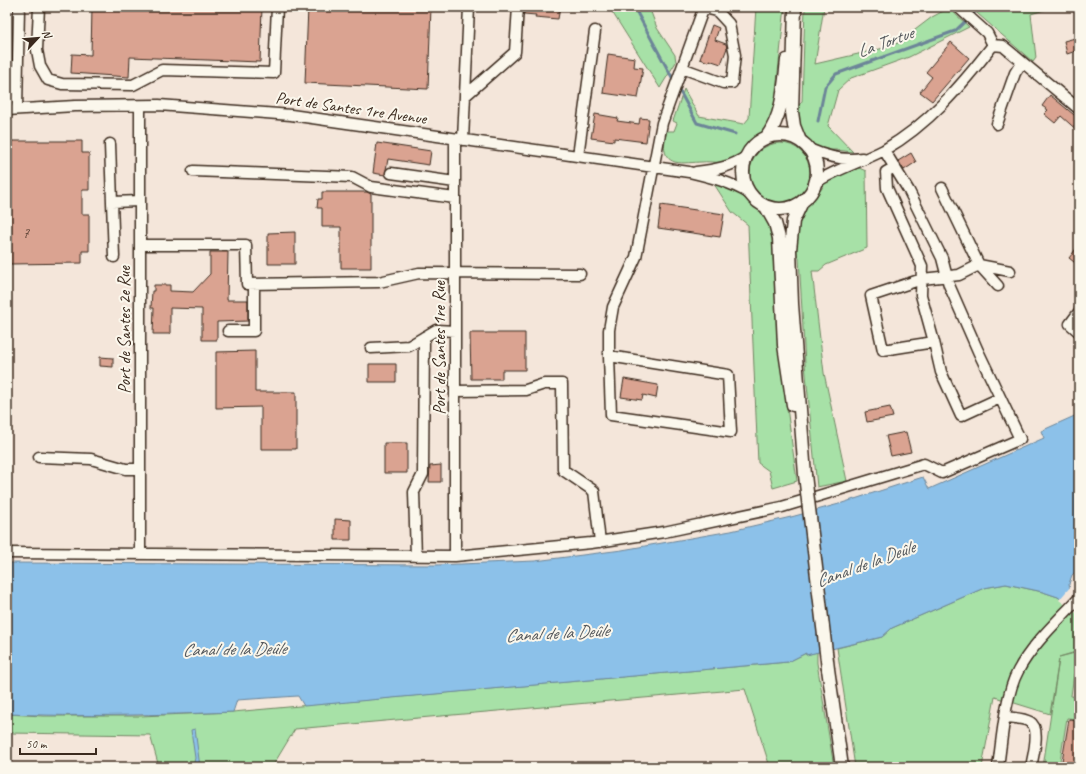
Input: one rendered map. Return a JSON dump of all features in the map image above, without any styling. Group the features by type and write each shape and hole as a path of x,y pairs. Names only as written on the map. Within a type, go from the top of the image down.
{"main road":[{"path":"795,7 782,102 775,125 766,138 755,146 747,156 743,176 745,185 750,194 766,207 787,209 802,202"},
{"path":"795,7 792,112 794,126 804,145 814,157 817,174 811,192 802,202 793,221 790,250 792,304 805,475 828,669 842,767"},
{"path":"766,138 784,136 792,138 804,145"},
{"path":"766,207 775,223 778,233 782,315 787,366 805,475"}],"street":[{"path":"12,109 19,7"},
{"path":"39,7 37,50 40,66 48,80 62,84 132,85 162,70 274,73 277,7"},
{"name":"Port de Santes 1re Rue","path":"455,556 455,182 465,96 468,7"},
{"path":"465,96 515,52 518,7"},
{"path":"610,356 728,375 731,432 611,415 609,330 611,312 616,298 636,257 661,128 680,72 704,8 717,11 729,24 735,55 732,83 723,83 680,72"},
{"path":"959,8 987,33 992,45"},
{"path":"578,156 595,31"},
{"path":"992,45 1003,46 1079,108"},
{"path":"815,183 828,175 884,150 915,130 952,93 992,45"},
{"path":"997,124 1015,73 1022,62"},
{"name":"Port de Santes 1re Avenue","path":"12,109 75,106 193,107 291,115 689,172"},
{"name":"Port de Santes 2e Rue","path":"140,106 140,554"},
{"path":"110,144 114,257"},
{"path":"804,145 823,155 858,159 874,155"},
{"path":"7,553 455,556 600,542 664,532 782,507 924,464 942,473 1020,439 978,352 949,285 942,258 909,191 884,150"},
{"path":"689,172 726,167 739,162 747,156"},
{"path":"895,167 886,172 887,188 922,266 921,296 941,372 961,416 1000,398"},
{"path":"193,171 352,177 371,187 455,198"},
{"path":"689,172 726,182 741,188 750,194"},
{"path":"391,173 455,182"},
{"path":"942,188 979,265 998,286"},
{"path":"112,202 140,201"},
{"path":"140,245 246,245 247,284 379,282 419,273 580,274"},
{"path":"934,342 883,350 871,296 922,278 959,275 979,265 1010,271"},
{"path":"228,331 254,331 254,284"},
{"path":"1079,312 1070,324 1079,332"},
{"path":"371,348 409,346 436,330 455,331"},
{"path":"416,556 414,492 423,474 424,337"},
{"path":"455,391 526,390 544,384 562,384 563,470 594,491 600,542"},
{"path":"40,457 90,459 126,469 140,469"},
{"path":"998,767 1011,690 1018,671 1028,656 1079,598"},
{"path":"1006,717 1026,720 1036,727 1031,767"}],"green space":[{"path":"609,7 649,7 657,28 675,55 676,62 660,88"},
{"path":"756,7 785,7 774,109 770,124 763,132 749,143 738,156 732,160 722,162 681,163 671,160 667,157 665,140 667,131 674,131 677,123 673,121 684,89 699,116 744,124 749,118"},
{"path":"805,7 824,7 815,64 884,48 898,43 932,17 949,8 969,27 909,57 851,78 838,90 828,126 853,152 823,150 810,143 798,123 797,108 802,101"},
{"path":"970,7 1054,7 1031,14 1036,58 1033,62"},
{"path":"780,143 792,145 805,156 808,161 810,173 808,185 797,198 792,201 780,203 768,201 755,190 752,185 750,173 752,161 763,148 768,145"},
{"path":"859,168 866,171 867,248 826,265 819,271 812,271 824,373 847,481 817,487 805,364 799,258 797,255 796,239 798,218 805,207 817,196 827,180"},
{"path":"714,184 741,193 769,220 772,236 778,342 797,481 773,488 769,471 758,463 748,225 732,212"},
{"path":"1006,584 1043,592 1058,597 1079,613 1079,651 1059,657 1079,652 1079,674 1074,674 1071,696 1079,697 1079,719 1067,718 1059,767 1043,767 1059,659 1050,714 995,697 982,767 855,767 837,648 882,637 892,628 984,588"},
{"path":"817,652 817,663 834,767 770,767 745,689 295,729 272,767 159,767 150,735 7,733 7,714 43,716 140,716 233,712 788,662 806,653 806,655"}],"water":[{"name":"Canal de la Deûle","path":"1079,414 1079,561 1078,570 1072,575 1069,584 1070,590 1079,601 1079,613 1058,597 1043,592 1006,584 984,588 892,628 882,637 806,655 806,653 788,662 304,706 298,696 237,700 233,712 120,715 7,714 7,563 436,565 535,561 622,550 731,531 791,517 839,504 923,477 929,489 1044,438 1041,431"},
{"path":"195,729 200,767 193,767 195,758 191,730"}],"pier":[{"path":"1071,586 1071,590 1079,599 1079,610 1076,613 1059,600"}],"building":[{"path":"92,7 262,7 260,62 130,57 129,77 71,73 72,54 91,55"},
{"path":"308,7 431,7 428,89 305,83"},
{"path":"524,7 560,7 558,19 535,17 536,15 524,14"},
{"path":"712,25 719,28 715,40 726,44 727,48 721,64 700,59"},
{"path":"1079,37 1079,50 1067,54 1064,41"},
{"path":"951,42 969,58 932,101 920,92 932,77 926,72"},
{"path":"608,54 635,58 634,67 643,68 638,98 603,93"},
{"path":"1050,95 1079,119 1079,132 1061,116 1055,123 1044,114 1048,110 1042,106"},
{"path":"595,114 618,118 617,121 639,124 640,118 649,119 646,142 614,138 614,141 591,138"},
{"path":"9,141 82,141 82,153 89,153 89,190 82,190 82,214 89,214 89,251 82,251 82,263 9,264 9,251 7,251 9,190 7,190 7,153 9,153"},
{"path":"377,143 431,151 429,165 388,159 385,175 373,173"},
{"path":"911,153 916,162 904,170 898,161"},
{"path":"322,192 367,192 371,194 371,268 341,268 341,227 322,227 322,208 317,208 318,199 322,199"},
{"path":"661,205 724,214 720,237 658,228"},
{"path":"295,232 295,264 268,264 268,233"},
{"path":"1079,245 1079,266 1069,258"},
{"path":"210,252 228,252 227,300 248,300 248,321 217,322 217,340 202,340 202,309 170,308 170,334 153,334 154,308 151,308 152,291 154,291 154,285 170,285 170,291 193,292 210,274"},
{"path":"470,333 525,333 525,370 502,370 502,379 471,379"},
{"path":"255,351 255,392 296,392 296,449 261,449 261,407 216,408 216,352"},
{"path":"100,357 113,358 113,367 100,366"},
{"path":"369,364 396,364 396,382 369,382"},
{"path":"624,379 658,385 656,398 643,395 642,400 621,397"},
{"path":"890,407 893,417 867,422 865,412"},
{"path":"906,432 911,452 891,456 886,436"},
{"path":"384,443 407,443 407,473 384,473"},
{"path":"441,465 441,482 429,482 430,466"},
{"path":"335,519 351,520 351,540 335,540"},
{"path":"1069,719 1079,720 1079,767 1061,767"}],"waterway":[{"name":"La Tortue","path":"634,7 674,81"},
{"name":"La Tortue","path":"818,121 825,87 836,74 955,31 979,8 985,7"},
{"name":"La Tortue","path":"678,88 697,123 735,134"}]}
